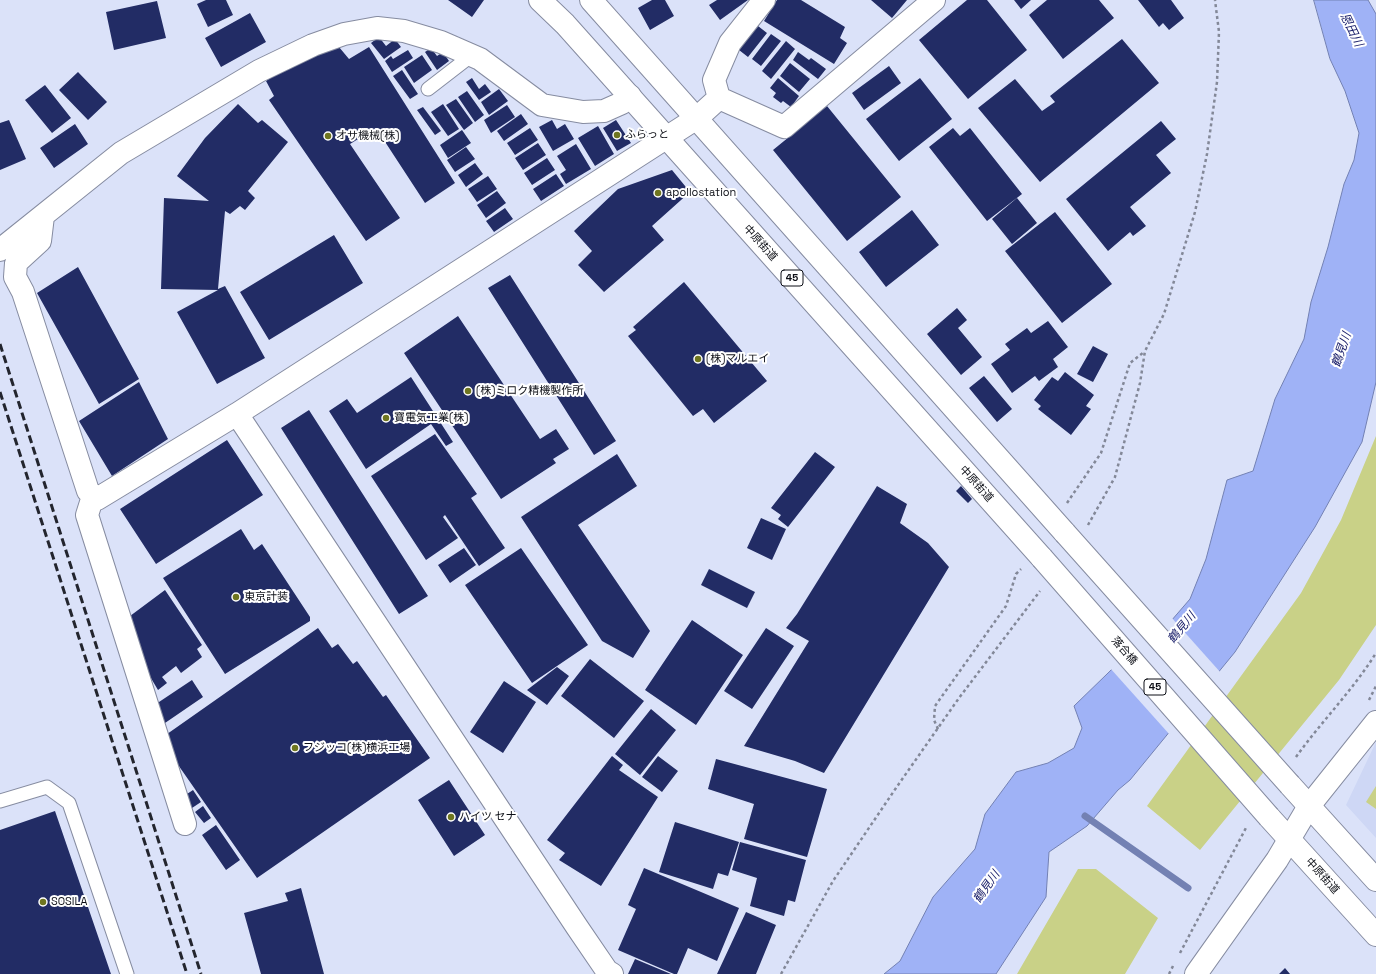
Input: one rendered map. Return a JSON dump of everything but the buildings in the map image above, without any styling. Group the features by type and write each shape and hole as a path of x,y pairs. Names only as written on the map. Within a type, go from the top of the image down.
{"street":[{"name":"中原街道","path":"540,0 565,24 630,96 1042,558"},
{"path":"591,0 1065,534 1376,880"},
{"path":"719,98 714,80 730,43 764,0"},
{"path":"719,98 784,127 934,0"},
{"path":"0,250 121,153 259,71 313,45 344,34 377,28 404,31 441,42 480,59 542,105 582,112 604,111 622,103 630,96"},
{"path":"43,216 40,242 16,263 15,277 23,292 88,491 97,499 237,414 697,118 719,98"},
{"path":"237,414 581,933 607,971 612,974"},
{"path":"93,496 87,515 185,824"},
{"name":"落合橋","path":"1042,558 1269,817"},
{"path":"1196,974 1277,860 1309,806 1376,722"},
{"name":"中原街道","path":"1269,817 1376,935"},
{"path":"581,933 594,913"}],"lane":[{"path":"428,89 472,55"},
{"path":"0,801 47,787 69,803 127,974"}],"path":[{"path":"1064,507 1101,453 1130,363 1145,351"},
{"path":"938,729 934,720 935,706 1006,606 1016,574 1021,568"}],"shaded area":[{"path":"1376,742 1376,838 1346,805"}],"green space":[{"path":"1376,436 1376,625 1339,680 1200,850 1147,806 1301,593 1341,520"},
{"path":"1376,786 1376,809 1366,802"},
{"path":"1078,869 1096,869 1158,918 1125,974 1017,974"}],"water":[{"path":"1314,0 1368,0 1376,14 1376,382 1362,442 1315,527 1235,652 1130,780 1118,790 1087,826 1049,852 1046,897 996,974 884,974 900,961 933,897 975,849 985,814 1016,772 1048,763 1074,748 1082,728 1074,706 1141,641 1171,621 1190,599 1206,559 1227,480 1253,471 1275,399 1304,339 1311,302 1328,247 1344,184 1354,160 1359,133 1345,91 1330,59"}],"pier":[{"path":"1171,617 1221,673 1170,735 1110,668 1140,639"}],"waterway":[{"path":"1085,816 1188,888"}],"railway":[{"path":"0,344 201,974"},
{"path":"0,392 187,974"}],"place":[{"name":"ふらっと","path":"617,135"},
{"name":"オサ機械(株)","path":"328,136"},
{"name":"apollostation","path":"658,193"},
{"name":"(株)マルエイ","path":"698,359"},
{"name":"(株)ミロク精機製作所","path":"468,391"},
{"name":"寶電気工業(株)","path":"386,418"},
{"name":"東京計装","path":"236,597"},
{"name":"フジッコ(株)横浜工場","path":"295,748"},
{"name":"ハイツ セナ","path":"451,817"},
{"name":"SOSILA","path":"43,902"}],"water label":[{"name":"恩田川","path":"1351,30"},
{"name":"鶴見川","path":"1342,350"},
{"name":"鶴見川","path":"1182,628"},
{"name":"鶴見川","path":"987,887"}]}
